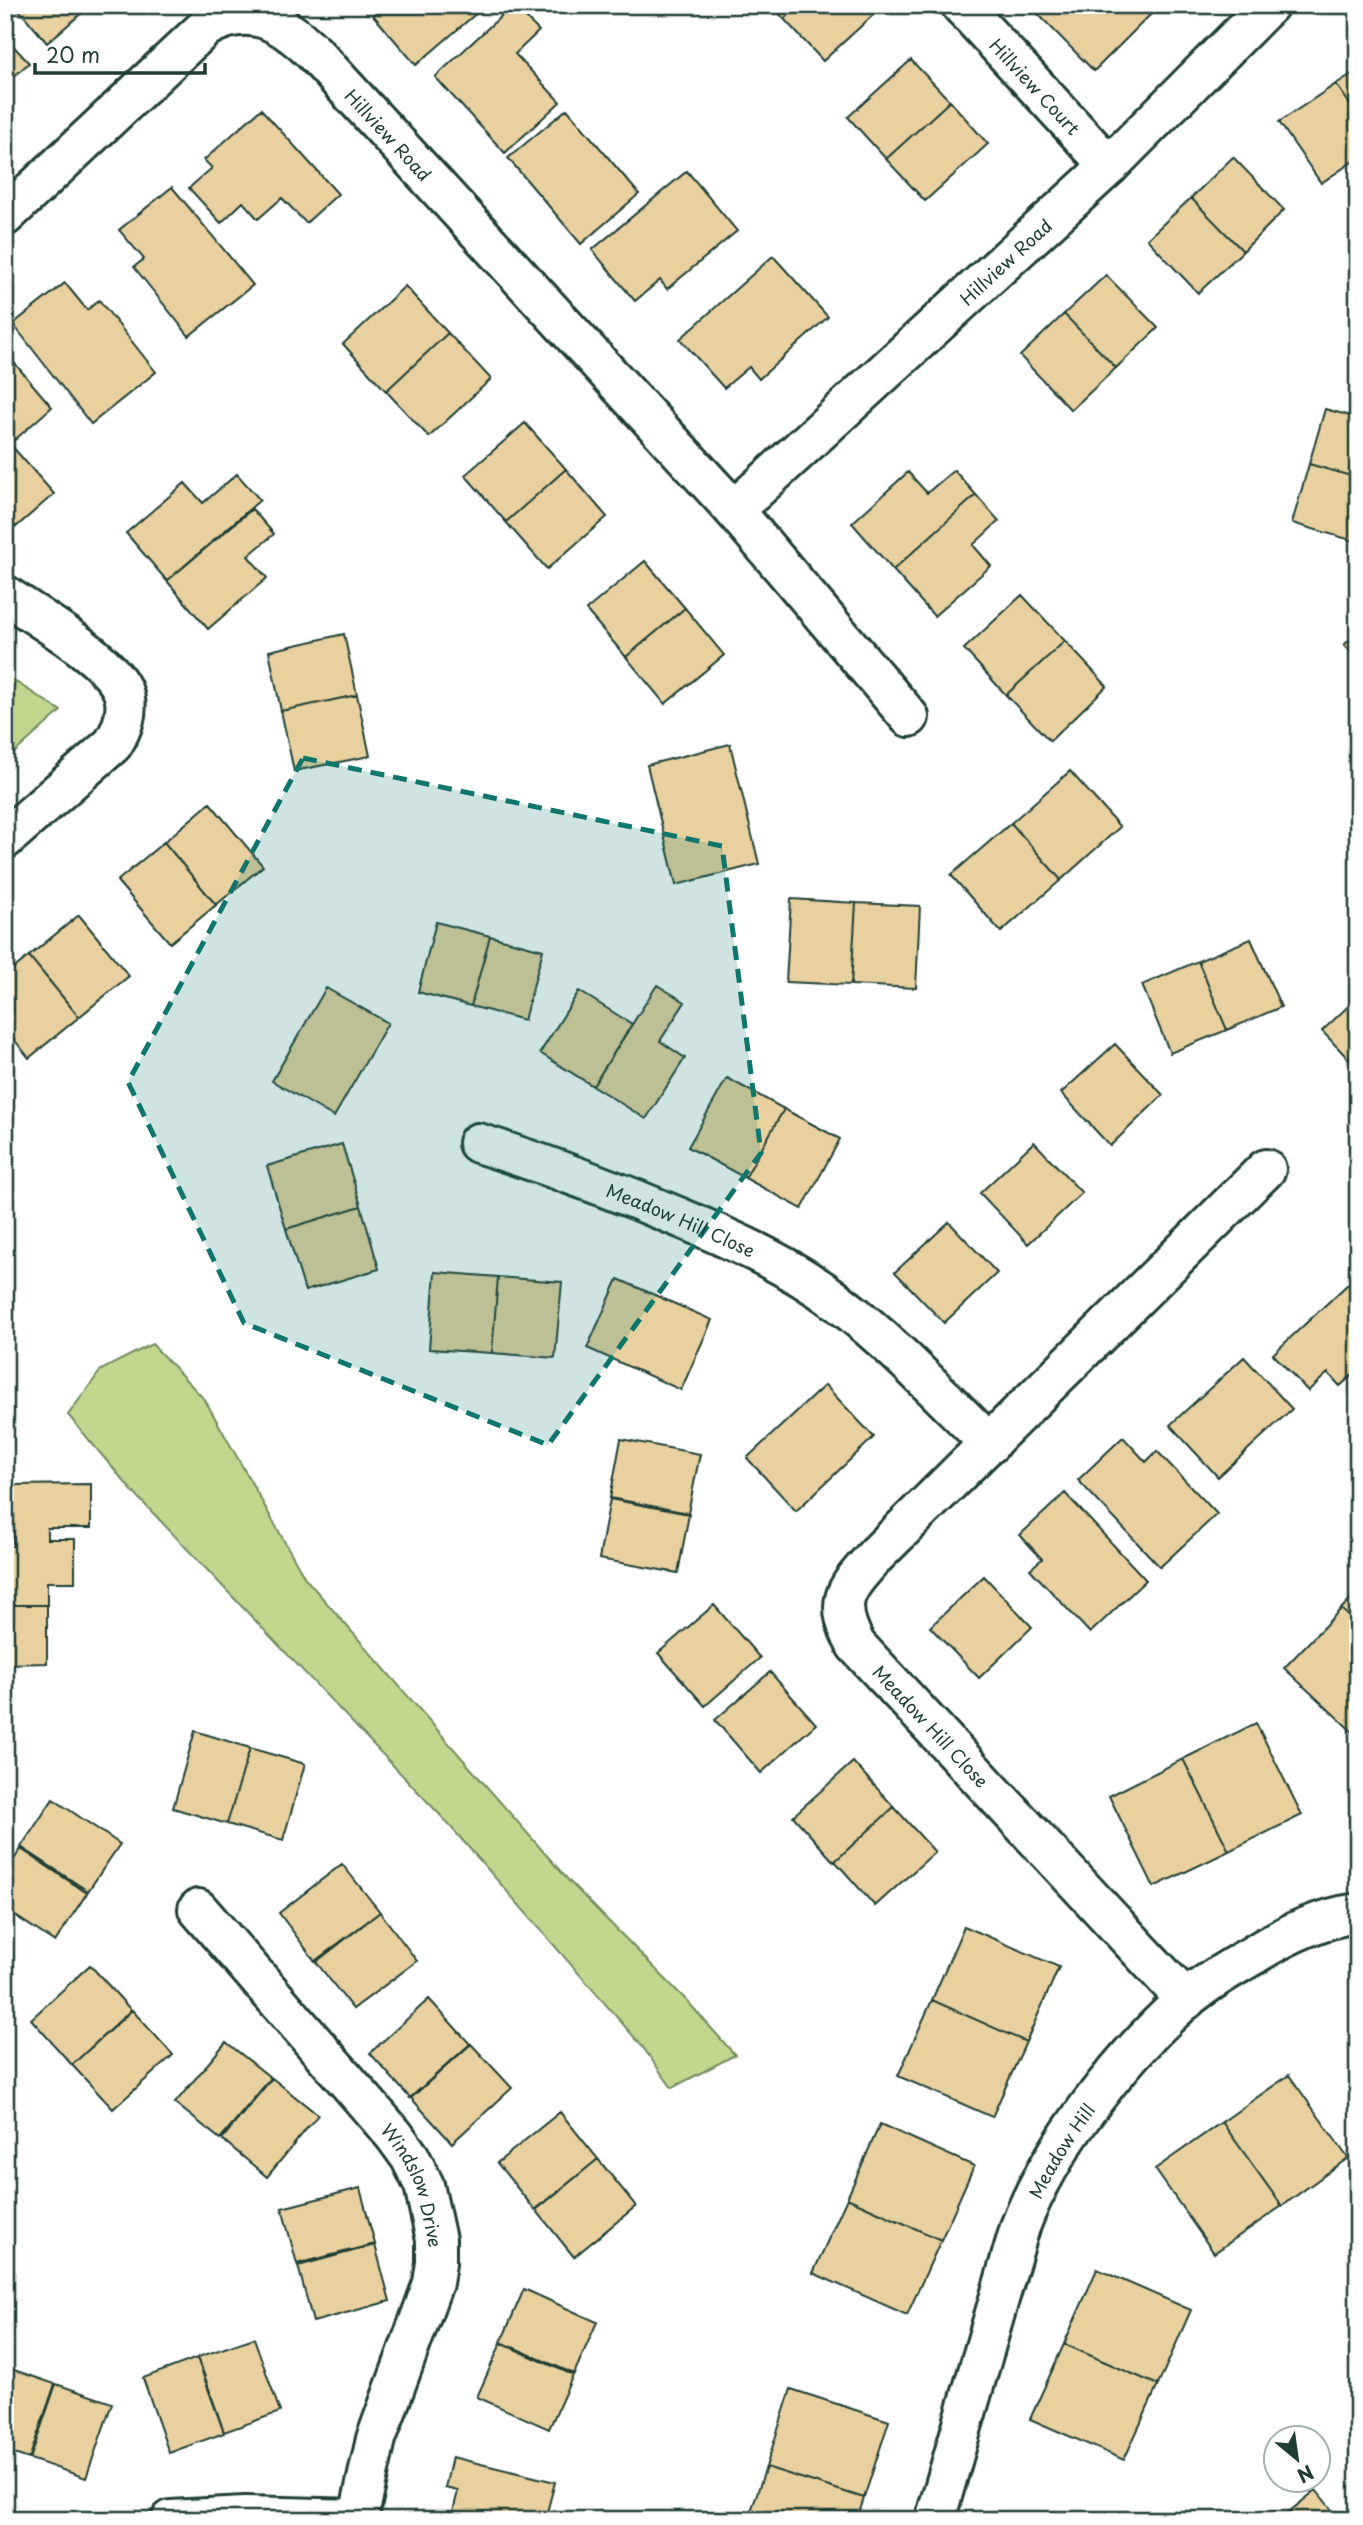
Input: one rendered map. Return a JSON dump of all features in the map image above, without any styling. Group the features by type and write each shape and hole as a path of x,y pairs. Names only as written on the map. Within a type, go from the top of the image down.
{"street":[{"name":"Hillview Court","path":"961,5 1109,166"},
{"name":"Hillview Road","path":"734,510 1109,166 1269,5"},
{"name":"Hillview Road","path":"5,216 206,27 219,20 242,15 265,19 294,34 734,510 909,717"},
{"path":"5,595 97,660 113,676 124,694 125,716 113,744 103,755 5,839"},
{"name":"Meadow Hill Close","path":"478,1143 569,1172 737,1242 775,1262 837,1302 862,1322 990,1444"},
{"name":"Meadow Hill Close","path":"1186,2000 856,1645 846,1625 843,1604 854,1579 1266,1169"},
{"name":"Windslow Drive","path":"171,2520 245,2516 358,2519 376,2439 433,2283 436,2240 424,2185 394,2135 198,1909"},
{"name":"Meadow Hill","path":"935,2520 993,2315 1031,2197 1061,2148 1142,2042 1186,2000 1227,1970 1300,1929 1327,1919 1358,1913"}],"highlighted area":[{"path":"303,758 722,846 761,1153 548,1445 244,1323 128,1082"}],"green space":[{"path":"5,675 61,711 5,761"},
{"path":"152,1344 205,1400 305,1578 569,1881 689,2003 735,2055 672,2088 642,2046 443,1818 133,1492 68,1415 101,1370"}],"building":[{"path":"15,5 91,5 47,43"},
{"path":"385,5 486,5 416,65 373,15"},
{"path":"513,5 539,31 515,54 560,102 505,153 435,77"},
{"path":"772,5 799,5 784,19"},
{"path":"799,5 884,5 823,61 784,19"},
{"path":"1047,5 1160,5 1094,71 1038,14"},
{"path":"5,37 29,63 5,84"},
{"path":"911,60 950,101 886,159 848,117"},
{"path":"1358,70 1358,116 1336,84"},
{"path":"1336,84 1358,116 1358,158 1321,183 1279,122"},
{"path":"950,101 988,144 925,201 886,159"},
{"path":"261,109 338,194 306,223 282,198 258,219 243,202 221,223 189,188 212,168 204,160"},
{"path":"567,109 639,194 581,244 508,158"},
{"path":"1233,157 1284,210 1243,251 1191,198"},
{"path":"687,171 737,231 667,289 660,280 635,301 592,250"},
{"path":"172,187 253,285 189,336 134,267 144,259 119,230"},
{"path":"1191,198 1243,251 1198,293 1147,239"},
{"path":"773,256 828,317 759,379 749,367 724,388 680,339"},
{"path":"1106,275 1158,328 1116,368 1064,314"},
{"path":"65,283 87,310 99,300 156,372 91,424 13,324"},
{"path":"405,286 448,333 386,391 343,344"},
{"path":"1064,314 1116,368 1071,410 1020,356"},
{"path":"448,333 491,379 429,437 386,391"},
{"path":"5,352 52,407 10,444 54,494 16,527 5,515"},
{"path":"1325,409 1358,418 1358,478 1309,464"},
{"path":"525,423 566,469 506,522 465,475"},
{"path":"1309,464 1358,478 1358,542 1292,523"},
{"path":"566,469 607,517 547,569 506,522"},
{"path":"954,470 976,495 893,570 852,523 908,472 927,493"},
{"path":"237,474 260,500 167,581 126,533 185,483 203,503"},
{"path":"976,495 999,521 973,545 991,566 934,616 893,570"},
{"path":"252,509 274,534 248,556 267,578 208,629 167,581"},
{"path":"645,561 685,608 626,657 586,610"},
{"path":"1022,595 1065,641 1006,695 964,649"},
{"path":"685,608 724,655 665,704 626,657"},
{"path":"1358,632 1358,659 1344,645"},
{"path":"344,634 357,695 281,711 269,651"},
{"path":"1065,641 1107,686 1050,741 1006,695"},
{"path":"357,695 370,756 294,771 281,711"},
{"path":"730,744 759,864 676,885 647,765"},
{"path":"1070,771 1120,827 1061,880 1011,823"},
{"path":"210,803 263,866 216,905 164,842"},
{"path":"1011,823 1061,880 1001,932 951,875"},
{"path":"164,842 216,905 170,943 117,881"},
{"path":"791,899 856,903 851,985 786,982"},
{"path":"856,903 920,906 916,988 851,985"},
{"path":"79,915 129,976 79,1017 29,956"},
{"path":"436,922 490,936 471,1006 418,992"},
{"path":"490,936 543,950 524,1020 471,1006"},
{"path":"1251,939 1281,1007 1227,1030 1198,961"},
{"path":"29,956 79,1017 29,1058 5,1028 5,976"},
{"path":"1198,961 1227,1030 1170,1053 1142,985"},
{"path":"657,985 685,1002 660,1041 685,1058 646,1119 593,1086"},
{"path":"326,988 388,1023 334,1117 272,1081"},
{"path":"579,991 632,1024 593,1086 540,1053"},
{"path":"1358,997 1358,1069 1322,1031"},
{"path":"1115,1044 1163,1095 1110,1146 1061,1093"},
{"path":"727,1078 784,1109 745,1178 688,1147"},
{"path":"784,1109 840,1139 802,1209 745,1178"},
{"path":"1034,1142 1082,1193 1028,1244 980,1193"},
{"path":"342,1144 361,1206 286,1229 267,1166"},
{"path":"361,1206 379,1269 305,1291 286,1229"},
{"path":"949,1222 997,1273 944,1323 895,1272"},
{"path":"435,1272 498,1277 492,1353 429,1349"},
{"path":"498,1277 562,1282 555,1358 492,1353"},
{"path":"618,1279 712,1320 681,1390 587,1348"},
{"path":"1348,1284 1358,1294 1358,1370 1340,1386 1328,1373 1308,1391 1273,1354"},
{"path":"1244,1357 1292,1409 1218,1477 1170,1425"},
{"path":"825,1385 874,1437 796,1511 747,1458"},
{"path":"1123,1437 1146,1462 1157,1451 1217,1514 1160,1567 1078,1480"},
{"path":"621,1439 700,1454 688,1513 610,1498"},
{"path":"91,1484 91,1528 47,1528 47,1539 75,1539 75,1582 47,1582 47,1605 5,1605 5,1546 13,1546 13,1485"},
{"path":"1065,1493 1146,1580 1090,1633 1030,1569 1042,1559 1020,1535"},
{"path":"610,1499 689,1514 678,1573 599,1559"},
{"path":"984,1576 1032,1627 979,1678 930,1627"},
{"path":"1358,1591 1358,1624 1341,1609"},
{"path":"5,1605 47,1605 47,1663 5,1664"},
{"path":"714,1605 760,1658 705,1706 658,1653"},
{"path":"1341,1609 1358,1624 1358,1737 1284,1668"},
{"path":"770,1672 816,1724 761,1773 715,1720"},
{"path":"1256,1723 1302,1815 1229,1851 1183,1759"},
{"path":"195,1731 250,1748 227,1824 173,1808"},
{"path":"250,1748 305,1764 283,1840 227,1824"},
{"path":"1183,1759 1229,1851 1154,1887 1109,1796"},
{"path":"853,1762 894,1807 834,1862 793,1816"},
{"path":"53,1799 120,1844 88,1891 21,1847"},
{"path":"894,1807 935,1852 875,1906 835,1861"},
{"path":"21,1849 87,1893 55,1942 5,1909 5,1873"},
{"path":"342,1864 380,1912 315,1961 279,1913"},
{"path":"380,1912 417,1961 353,2009 316,1962"},
{"path":"964,1926 1059,1967 1026,2042 932,2000"},
{"path":"90,1965 131,2010 72,2065 31,2019"},
{"path":"429,1999 470,2044 410,2098 370,2053"},
{"path":"932,2000 1026,2042 992,2117 898,2076"},
{"path":"132,2010 173,2055 113,2109 72,2065"},
{"path":"226,2042 271,2078 220,2139 175,2103"},
{"path":"471,2044 512,2088 452,2143 411,2098"},
{"path":"1289,2075 1348,2158 1282,2206 1222,2122"},
{"path":"272,2078 318,2115 267,2177 222,2139"},
{"path":"560,2112 598,2159 535,2210 497,2163"},
{"path":"1222,2122 1282,2206 1214,2253 1155,2169"},
{"path":"880,2124 974,2166 941,2240 847,2198"},
{"path":"598,2159 636,2206 574,2257 536,2210"},
{"path":"360,2188 375,2244 297,2264 282,2208"},
{"path":"847,2198 941,2240 907,2315 813,2273"},
{"path":"375,2245 390,2301 313,2322 298,2266"},
{"path":"1097,2269 1191,2310 1158,2385 1064,2344"},
{"path":"524,2289 597,2322 574,2374 501,2342"},
{"path":"254,2338 280,2412 224,2432 198,2357"},
{"path":"501,2343 573,2375 549,2429 477,2397"},
{"path":"1064,2344 1158,2385 1124,2460 1030,2419"},
{"path":"197,2358 224,2433 169,2453 143,2378"},
{"path":"5,2367 55,2384 29,2459 5,2451"},
{"path":"56,2384 112,2403 86,2478 30,2459"},
{"path":"791,2389 889,2421 864,2498 766,2467"},
{"path":"452,2457 555,2482 545,2520 451,2520 458,2491 445,2488"},
{"path":"766,2467 864,2498 857,2520 748,2520"},
{"path":"1311,2494 1319,2494 1340,2520 1279,2520"}]}
